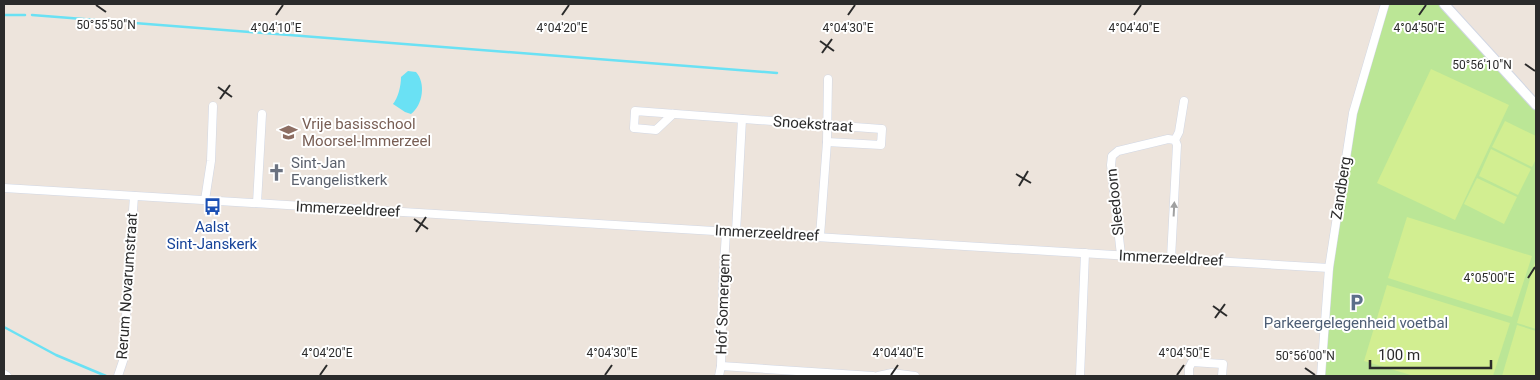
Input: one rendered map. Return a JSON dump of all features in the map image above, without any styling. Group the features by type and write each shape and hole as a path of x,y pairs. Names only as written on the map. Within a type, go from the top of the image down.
{"street":[{"name":"Zandberg","path":"1321,376 1329,268 1353,113 1385,4"},
{"path":"1444,4 1536,105"},
{"path":"820,236 828,124 828,79"},
{"path":"1171,258 1177,153 1175,140 1179,132 1184,101"},
{"path":"205,200 211,160 213,106"},
{"name":"Snoekstraat","path":"673,114 656,130 634,128 635,111 882,129 881,145 827,142"},
{"path":"257,204 262,114"},
{"path":"736,232 742,120"},
{"name":"Sleedoorn","path":"1121,255 1111,164 1112,156 1118,151 1168,139 1175,140"},
{"name":"Immerzeeldreef","path":"4,188 1329,268"},
{"name":"Rerum Novarumstraat","path":"118,376 123,360 134,196"},
{"name":"Hof Somergem","path":"719,376 721,366 726,232"},
{"path":"1078,375 1085,253"},
{"path":"1189,376 1189,368 1192,362 1223,364 1222,376"},
{"path":"721,366 873,376"},
{"path":"878,376 892,373 915,376"}],"green space":[{"path":"1385,4 1444,4 1536,105 1536,376 1321,376 1329,268 1353,113"},
{"path":"1431,69 1509,105 1455,220 1377,183"},
{"path":"1505,121 1536,136 1536,159 1532,167 1492,147"},
{"path":"1491,149 1531,169 1518,195 1479,176"},
{"path":"1477,178 1517,197 1504,224 1464,204"},
{"path":"1407,217 1532,256 1512,317 1388,278"},
{"path":"1536,262 1536,329 1517,323"},
{"path":"1387,285 1510,323 1493,376 1414,376 1364,361"},
{"path":"1517,325 1536,331 1536,376 1502,376"}],"water":[{"path":"408,71 416,72 422,88 418,105 411,114 393,104 399,92 401,77"}],"waterway":[{"path":"4,15 25,15"},
{"path":"32,15 777,73"},
{"path":"4,327 56,355 106,376"}],"place":[{"name":"Vrije basisschool Moorsel-Immerzeel","path":"288,133"},
{"name":"Sint-Jan Evangelistkerk","path":"277,172"},
{"name":"Aalst Sint-Janskerk","path":"212,206"},
{"name":"Parkeergelegenheid voetbal","path":"1356,302"}]}
